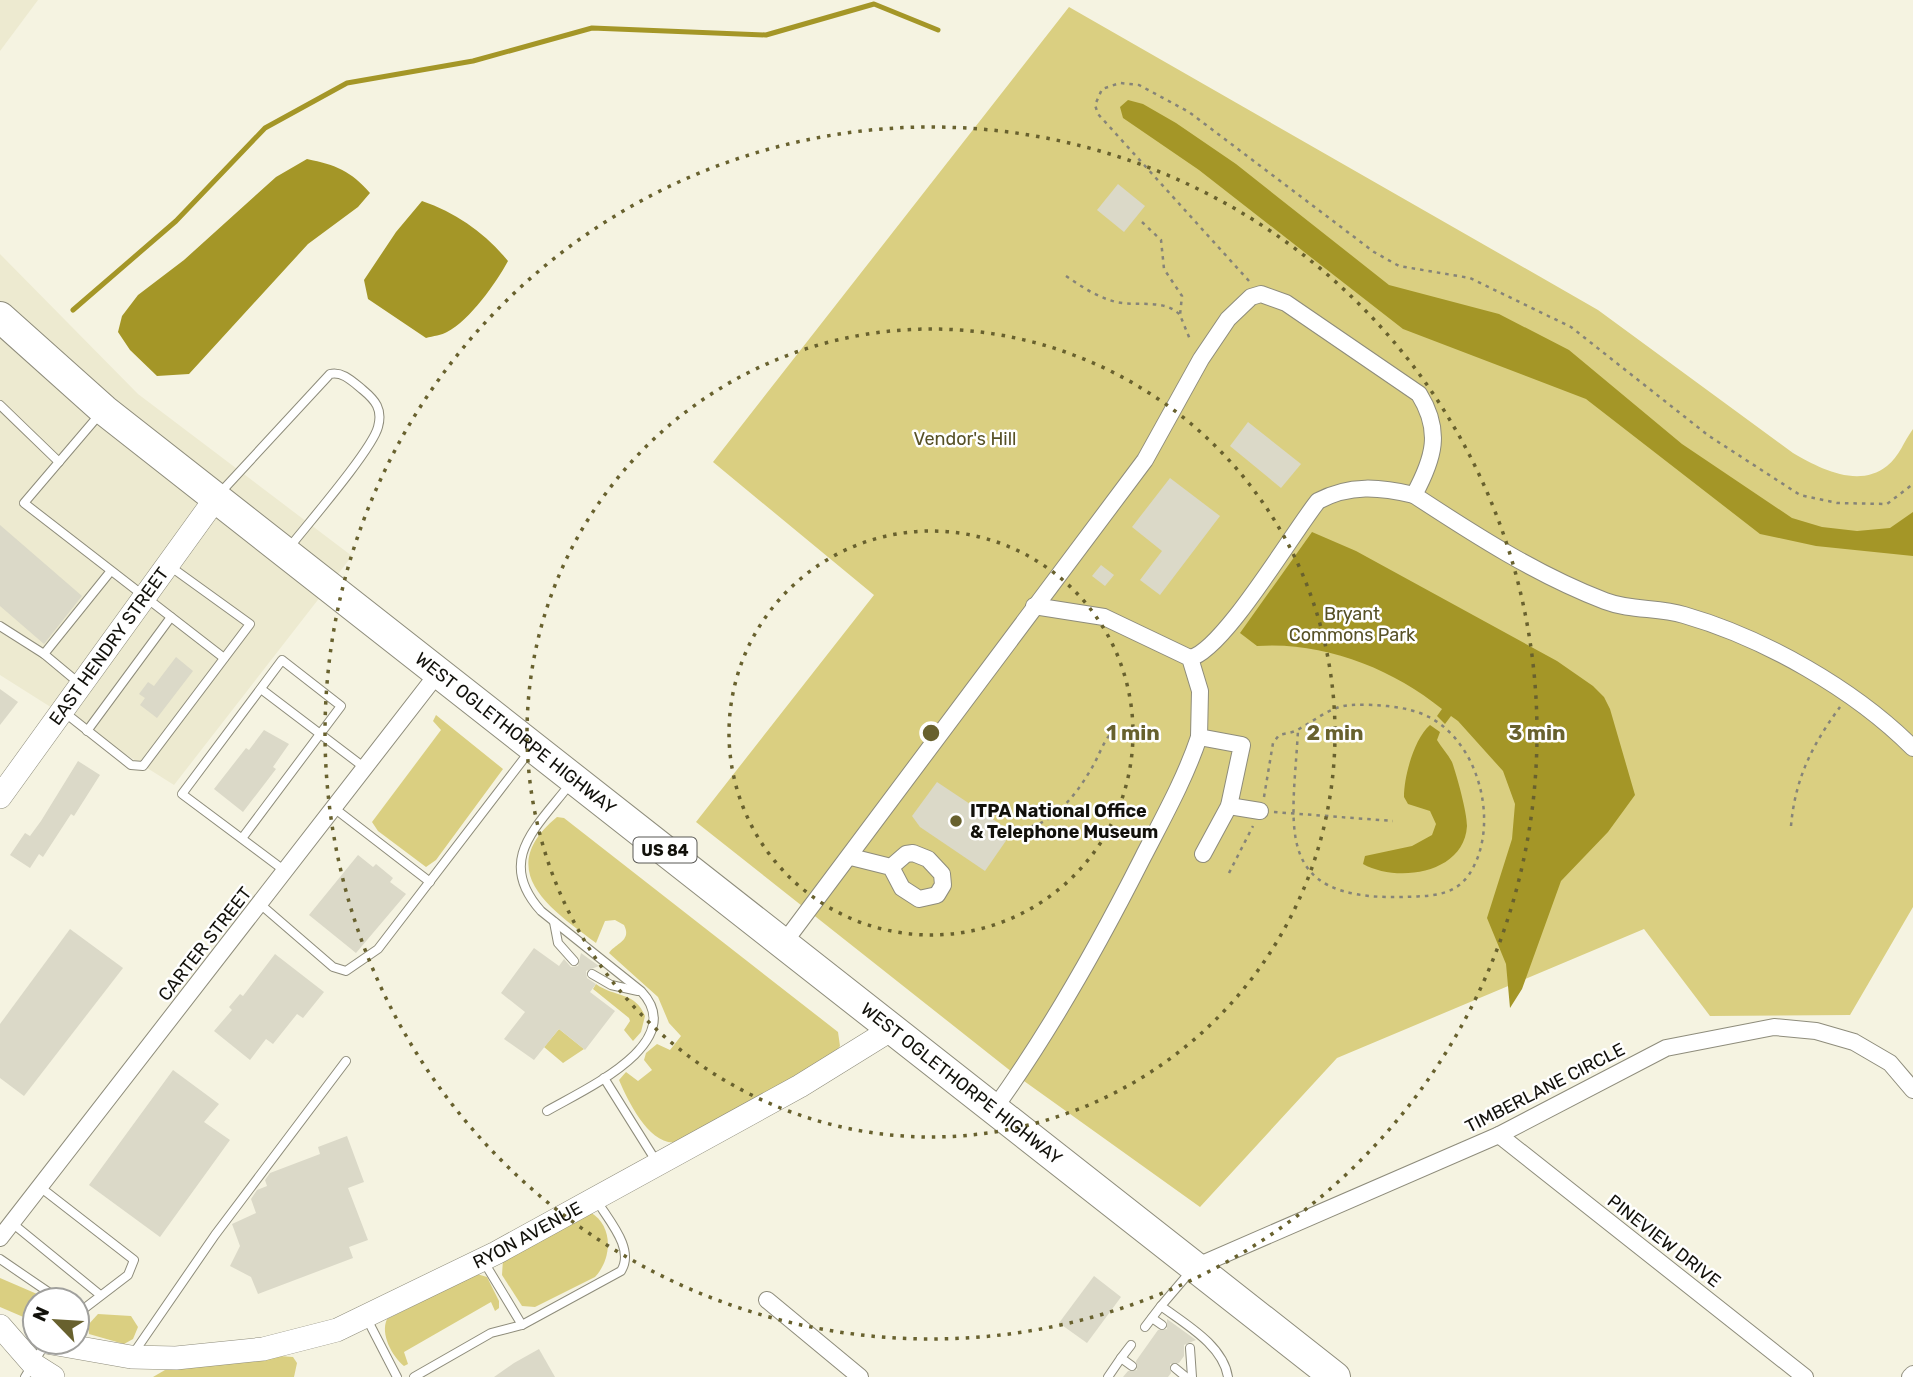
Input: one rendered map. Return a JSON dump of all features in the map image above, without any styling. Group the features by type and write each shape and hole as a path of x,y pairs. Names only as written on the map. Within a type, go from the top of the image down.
{"highway":[{"name":"WEST OGLETHORPE HIGHWAY","path":"0,317 104,410 1335,1377"},
{"path":"1300,1349 1315,1377"}],"street":[{"path":"783,944 851,857 1034,606 1145,460 1201,359 1228,319 1251,297 1261,294 1286,303 1419,394 1432,416 1433,448 1425,475 1414,495"},
{"path":"1034,606 1104,617 1190,657 1201,653 1226,628 1318,500 1336,491 1378,487 1414,495 1521,561 1581,591 1636,609 1681,614 1743,635 1786,656 1848,696 1913,748"},
{"name":"EAST HENDRY STREET","path":"0,797 216,498"},
{"path":"994,1109 1097,946 1166,811 1199,737 1200,691 1190,657"},
{"name":"CARTER STREET","path":"0,1238 438,673"},
{"path":"1199,737 1242,745 1229,806 1203,854"},
{"path":"1229,806 1260,811"},
{"path":"851,857 891,867"},
{"name":"TIMBERLANE CIRCLE","path":"1195,1266 1500,1135 1666,1048 1774,1027 1816,1031 1854,1042 1890,1063 1913,1090"},
{"name":"RYON AVENUE","path":"91,1355 130,1367 176,1358 251,1352 306,1340 366,1317 595,1199 800,1086 892,1029"},
{"name":"PINEVIEW DRIVE","path":"1500,1135 1805,1377"},
{"path":"767,1300 860,1377"},
{"path":"0,1324 21,1332"},
{"path":"0,1324 37,1373"}],"lane":[{"path":"216,498 323,380 337,373 351,380 379,405 378,428 286,553"},
{"path":"0,405 58,462"},
{"path":"104,410 24,503 224,658"},
{"path":"63,712 131,765 143,766 250,624 168,565"},
{"path":"44,654 110,572"},
{"path":"87,731 171,617"},
{"path":"0,626 44,654 82,686"},
{"path":"243,837 341,706 282,660 183,794 285,871"},
{"path":"261,688 365,768"},
{"path":"260,904 333,967 346,971 378,949 533,747"},
{"path":"547,1111 604,1078 635,1054 654,1031 654,1009 641,991 554,922 528,897 518,865 522,849 573,778"},
{"path":"334,808 430,882"},
{"path":"554,922 558,943 574,961"},
{"path":"592,974 604,983 641,991"},
{"path":"130,1367 155,1318 346,1061"},
{"path":"604,1078 658,1164"},
{"path":"40,1186 132,1255 134,1260 128,1275 91,1301"},
{"path":"414,1377 491,1333 522,1325 613,1276 627,1262 627,1252 595,1199"},
{"path":"12,1223 99,1294"},
{"path":"0,1259 40,1286"},
{"path":"483,1259 522,1325"},
{"path":"1144,1327 1195,1266"},
{"path":"1161,1306 1201,1335 1217,1354 1228,1377"},
{"path":"366,1317 397,1377"},
{"path":"1152,1318 1162,1325"},
{"path":"1108,1377 1131,1345"},
{"path":"1190,1348 1192,1377"},
{"path":"37,1373 42,1356"},
{"path":"1121,1358 1132,1366"},
{"path":"1175,1368 1186,1377"}],"path":[{"path":"1261,294 1098,114 1095,105 1102,89 1120,83 1139,85 1189,112 1374,252 1399,266 1470,278 1571,327 1709,436 1800,495 1867,506 1887,504 1913,484"},
{"path":"1142,222 1161,240 1164,268 1182,296 1180,315"},
{"path":"1066,276 1099,296 1118,302 1164,305 1180,315 1189,330 1193,352 1201,359"},
{"path":"1791,826 1794,796 1801,772 1819,738 1848,696"},
{"path":"1229,873 1260,811 1276,738 1298,730 1336,708 1351,705 1414,711 1431,718 1461,747 1475,773 1485,822 1476,862 1458,886 1445,894 1383,897 1336,891 1313,874 1296,847 1294,814 1298,730"},
{"path":"1015,828 1043,821 1066,804 1085,779 1113,731"},
{"path":"1294,814 1393,821"}],"shaded area":[{"path":"0,0 38,0 0,51"},
{"path":"1128,100 1143,104 1176,123 1236,164 1389,285 1499,314 1569,350 1682,444 1792,518 1822,527 1857,531 1890,528 1913,512 1913,556 1816,546 1760,534 1586,399 1403,329 1199,170 1123,118 1120,107"},
{"path":"307,159 342,170 370,193 358,207 308,244 189,374 157,376 130,350 118,332 122,316 138,295 184,260 276,177"},
{"path":"422,201 470,225 508,261 465,319 445,333 426,338 368,299 364,280 396,232"},
{"path":"0,254 138,394 352,556 174,785 0,675"},
{"path":"1312,532 1356,551 1557,661 1593,686 1604,697 1610,709 1635,795 1608,832 1561,881 1522,989 1510,1008 1506,964 1487,918 1512,839 1515,804 1503,771 1458,721 1451,716 1445,724 1437,716 1442,709 1401,681 1355,660 1331,653 1306,648 1257,646 1240,633"},
{"path":"1430,725 1440,732 1437,740 1452,762 1459,785 1467,820 1463,842 1454,855 1427,870 1393,873 1377,870 1363,864 1365,856 1412,846 1432,835 1436,824 1430,811 1408,804 1404,797 1411,758 1419,739"}],"green space":[{"name":"Bryant Commons Park","path":"1069,7 1598,310 1793,453 1815,465 1851,476 1876,473 1895,458 1913,429 1913,907 1850,1015 1710,1016 1644,929 1337,1058 1200,1207 1017,1076 696,822 874,595 713,462"},
{"path":"436,715 503,769 436,860 426,867 378,831 372,822 441,730 433,721"},
{"path":"557,817 564,818 838,1032 840,1046 833,1055 677,1142 667,1142 649,1130 634,1110 619,1080 626,1072 638,1081 652,1070 644,1060 646,1053 657,1044 670,1050 681,1036 669,1023 658,997 609,953 625,938 624,925 615,920 605,921 596,943 562,917 536,888 529,872 529,855 538,837"},
{"path":"596,984 636,1002 641,1008 645,1016 641,1032 633,1041 624,1030 629,1018 593,989"},
{"path":"559,1029 584,1049 563,1063 544,1047"},
{"path":"590,1212 598,1218 607,1234 607,1252 601,1270 595,1277 535,1307 522,1306 502,1275 503,1259"},
{"path":"477,1274 487,1277 499,1301 499,1308 495,1311 491,1302 404,1352 408,1364 404,1366 388,1344 385,1331 387,1319"},
{"path":"0,1278 21,1287 21,1316 0,1307"},
{"path":"98,1314 131,1316 138,1327 133,1339 124,1344 91,1335 91,1322"},
{"path":"280,1356 293,1357 297,1363 294,1377 153,1377 165,1370"}],"building":[{"path":"1118,184 1145,206 1124,232 1097,210"},
{"path":"1248,422 1301,464 1281,488 1230,446"},
{"path":"1170,478 1220,516 1160,595 1140,580 1162,551 1132,527"},
{"path":"0,525 82,596 44,644 0,606"},
{"path":"1101,565 1114,575 1105,586 1092,576"},
{"path":"176,657 193,671 157,718 140,705 145,698 139,694 148,682 154,686"},
{"path":"0,689 18,702 0,725"},
{"path":"264,730 289,744 273,767 276,769 243,812 214,789"},
{"path":"78,761 100,775 74,816 71,814 43,857 39,854 30,868 10,855 25,833 30,836 41,821"},
{"name":"ITPA National Office & Telephone Museum","path":"937,782 1012,832 985,871 920,827 912,816"},
{"path":"358,855 373,867 376,864 393,878 390,882 406,894 356,953 309,915"},
{"path":"70,929 123,968 24,1096 0,1078 0,1024"},
{"path":"534,948 559,966 564,959 571,967 578,966 581,953 599,966 586,971 587,978 596,984 590,992 615,1011 585,1050 559,1029 534,1060 504,1039 525,1012 501,993"},
{"path":"275,954 324,992 303,1018 297,1014 273,1044 266,1039 250,1060 214,1031 232,1010 229,1007 240,994 243,996"},
{"path":"173,1070 219,1104 204,1122 230,1140 160,1237 89,1185"},
{"path":"347,1136 364,1182 348,1188 368,1240 349,1247 353,1258 258,1294 251,1277 230,1266 240,1246 232,1224 256,1213 251,1199 257,1190 267,1186 265,1180 270,1173 320,1154 318,1147"},
{"path":"1094,1276 1121,1297 1087,1343 1059,1323"},
{"path":"1167,1319 1196,1340 1184,1345 1184,1356 1179,1363 1170,1364 1171,1373 1168,1377 1123,1377 1128,1371 1137,1370 1136,1361 1158,1330 1167,1329"},
{"path":"539,1349 555,1377 494,1377 514,1363"}],"waterway":[{"path":"73,310 176,221 265,128 347,83 473,61 592,28 766,35 874,4 938,30"}],"place":[{"name":"ITPA National Office & Telephone Museum","path":"956,821"}],"park label":[{"name":"Vendor's Hill","path":"965,439"}]}
